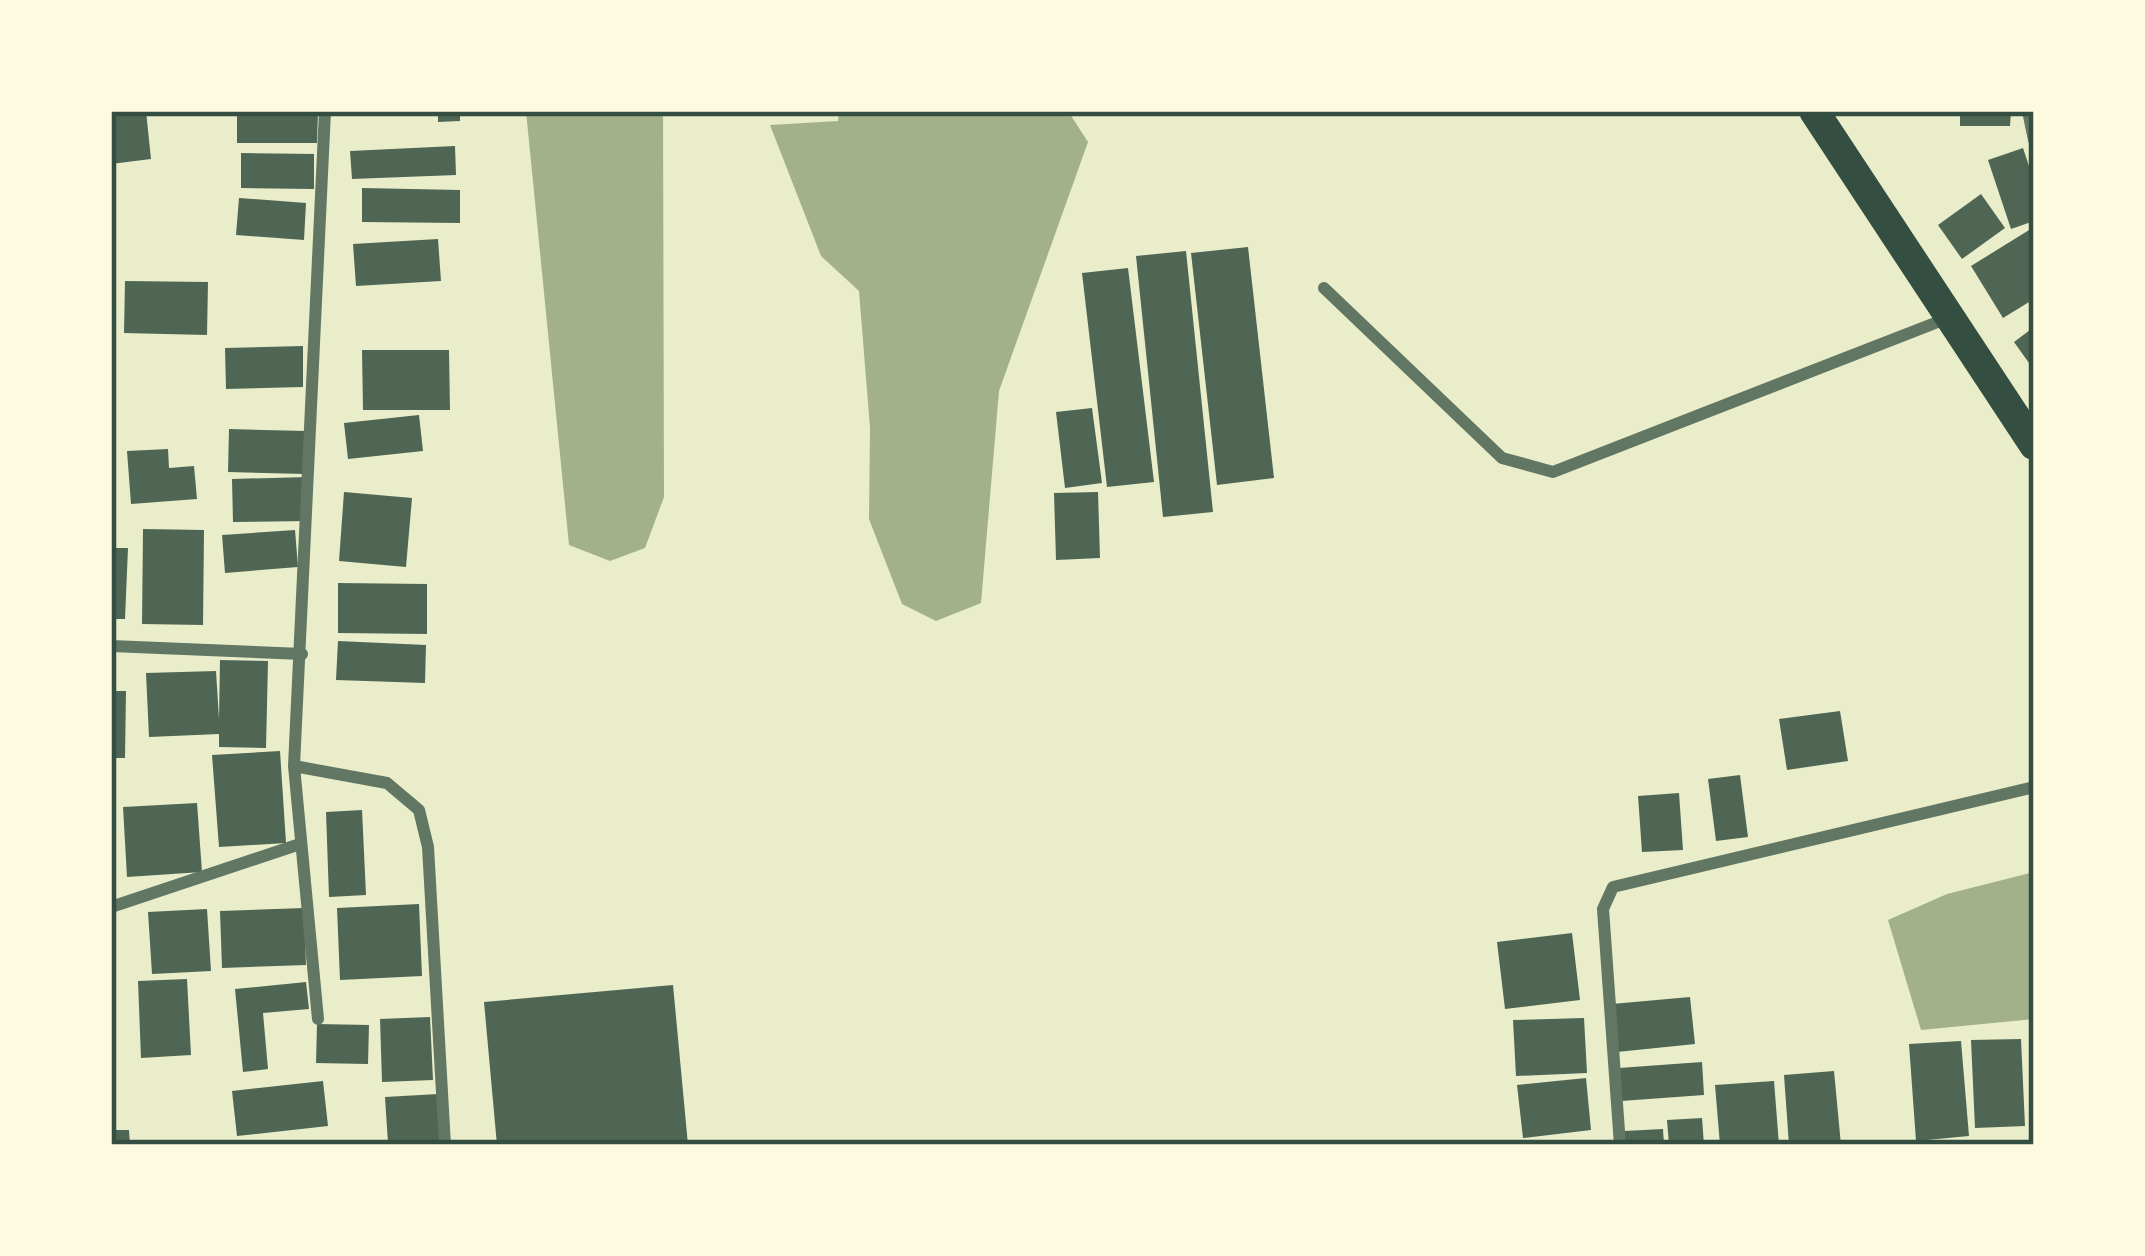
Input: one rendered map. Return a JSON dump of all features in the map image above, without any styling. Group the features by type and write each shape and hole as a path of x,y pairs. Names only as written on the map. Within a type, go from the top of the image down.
{"main road":[{"path":"1814,111 2034,445"}],"street":[{"path":"318,1019 294,766 325,111"},
{"path":"2028,111 2034,140"},
{"path":"1324,288 1502,458 1553,472 1949,318"},
{"path":"111,646 302,654"},
{"path":"294,766 388,783 419,810 428,847 446,1145"},
{"path":"1620,1145 1603,909 1613,887 2034,787"},
{"path":"111,907 298,845"}],"shaded area":[{"path":"526,111 663,111 664,497 645,548 610,561 569,545"},
{"path":"839,111 1068,111 1088,142 999,391 981,603 936,621 902,604 869,519 870,428 859,291 821,256 770,125 838,121"},
{"path":"2034,872 2034,1019 1921,1030 1888,920 1947,894"}],"building":[{"path":"111,111 146,111 151,159 111,164"},
{"path":"237,111 318,111 317,143 237,143"},
{"path":"438,111 460,111 460,121 438,122"},
{"path":"1960,111 2011,111 2010,126 1960,126"},
{"path":"455,146 456,175 352,179 350,151"},
{"path":"2023,148 2034,181 2034,221 2011,229 1988,160"},
{"path":"241,153 314,154 314,189 241,188"},
{"path":"362,188 460,190 460,223 362,222"},
{"path":"1981,194 2005,228 1962,259 1938,225"},
{"path":"239,198 306,203 304,240 236,235"},
{"path":"2034,227 2034,299 2003,318 1971,266"},
{"path":"438,239 441,281 356,286 353,244"},
{"path":"1248,247 1274,478 1217,485 1191,253"},
{"path":"1186,251 1213,512 1163,517 1136,256"},
{"path":"1128,268 1154,482 1107,487 1082,273"},
{"path":"125,281 208,282 207,335 124,333"},
{"path":"2034,327 2034,370 2014,342"},
{"path":"303,346 303,387 226,389 225,348"},
{"path":"362,350 449,350 450,410 363,410"},
{"path":"1092,408 1102,483 1065,488 1056,412"},
{"path":"419,415 423,451 348,459 344,423"},
{"path":"229,429 305,431 304,474 228,472"},
{"path":"168,449 169,468 194,466 197,499 131,504 127,451"},
{"path":"308,477 309,521 233,522 232,479"},
{"path":"344,492 412,498 406,567 339,561"},
{"path":"1098,492 1100,558 1056,560 1054,493"},
{"path":"143,529 204,530 203,625 142,624"},
{"path":"295,530 298,567 225,573 222,535"},
{"path":"111,548 128,548 125,619 111,619"},
{"path":"338,583 427,584 427,634 338,633"},
{"path":"338,641 426,645 425,683 336,680"},
{"path":"220,660 268,661 266,748 219,747 219,734 149,737 146,673 216,671 219,719"},
{"path":"111,691 126,691 125,758 111,758"},
{"path":"1840,711 1848,761 1787,770 1779,719"},
{"path":"280,751 286,843 219,847 212,755"},
{"path":"1740,775 1748,837 1716,841 1708,779"},
{"path":"1679,793 1683,850 1642,852 1638,796"},
{"path":"197,803 202,872 127,877 123,807"},
{"path":"362,810 366,895 329,897 326,812"},
{"path":"419,904 422,976 340,980 337,908"},
{"path":"304,908 306,965 222,968 220,911"},
{"path":"207,909 211,971 152,974 148,912"},
{"path":"1572,933 1580,1000 1505,1009 1497,942"},
{"path":"187,979 191,1055 141,1058 138,981"},
{"path":"306,982 309,1009 263,1013 268,1069 243,1072 235,989"},
{"path":"673,985 688,1145 497,1145 484,1002"},
{"path":"1690,997 1695,1044 1617,1052 1612,1004"},
{"path":"430,1017 433,1080 382,1082 380,1019"},
{"path":"1584,1018 1587,1073 1516,1076 1513,1020"},
{"path":"317,1024 369,1025 368,1064 316,1063"},
{"path":"2021,1039 2025,1126 1975,1128 1971,1040"},
{"path":"1961,1041 1969,1136 1916,1141 1909,1044"},
{"path":"1702,1062 1704,1095 1621,1101 1619,1068"},
{"path":"1834,1071 1841,1145 1789,1145 1784,1075"},
{"path":"1586,1078 1591,1130 1523,1138 1517,1085"},
{"path":"323,1081 328,1126 237,1136 232,1091"},
{"path":"1774,1081 1779,1145 1720,1145 1715,1085"},
{"path":"438,1094 440,1140 388,1143 385,1097"},
{"path":"1702,1118 1704,1145 1669,1145 1667,1120"},
{"path":"1663,1129 1664,1145 1625,1145 1624,1131"},
{"path":"111,1130 129,1130 130,1145 111,1145"}]}
